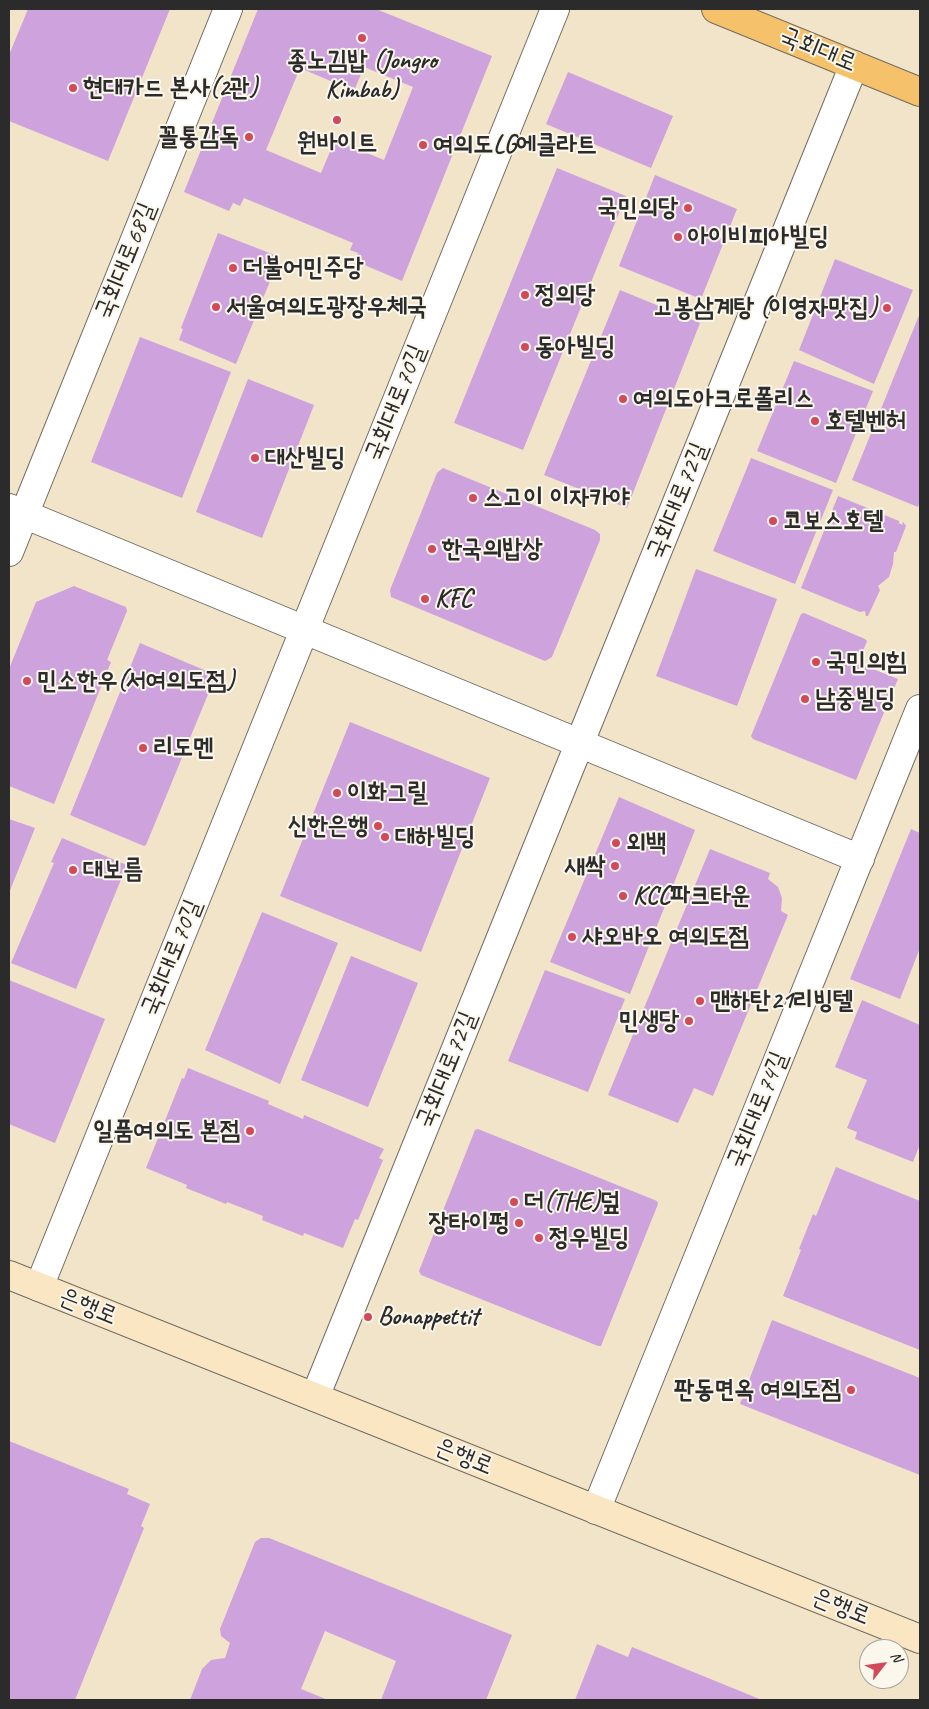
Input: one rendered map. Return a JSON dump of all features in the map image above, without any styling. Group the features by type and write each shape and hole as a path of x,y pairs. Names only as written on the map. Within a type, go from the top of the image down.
{"main road":[{"name":"국회대로","path":"716,9 920,92"}],"street":[{"name":"국회대로68길","path":"9,552 16,511 228,9"},
{"name":"국회대로70길","path":"39,1287 555,9"},
{"name":"국회대로72길","path":"315,1397 854,65"},
{"path":"16,511 860,859"},
{"name":"국회대로74길","path":"596,1510 920,710"},
{"name":"은행로","path":"9,1275 920,1639"}],"building":[{"name":"현대카드 본사(2관)","path":"28,9 170,9 108,161 9,121 9,55"},
{"name":"여의도LG에클라트","path":"258,9 376,9 492,56 402,281 355,261 358,253 350,250 353,243 244,198 240,206 233,203 229,211 184,192","holes":["364,67 413,87 384,160 335,140 321,173 266,150 300,68 354,91"]},
{"path":"568,72 673,116 651,168 546,124"},
{"name":"동아빌딩","path":"557,168 626,196 523,450 454,423"},
{"name":"아이비피아빌딩","path":"655,175 737,209 701,299 619,266"},
{"path":"218,233 280,257 236,364 179,340 183,329 181,328"},
{"path":"835,259 913,290 874,384 799,350"},
{"name":"여의도아크로폴리스","path":"620,290 700,323 627,508 544,475"},
{"path":"920,313 920,501 918,507 852,480"},
{"path":"140,337 231,372 182,498 91,462"},
{"name":"호텔벤허","path":"794,361 873,391 836,483 757,451"},
{"name":"대산빌딩","path":"248,379 314,405 262,538 196,512"},
{"name":"코보스호텔","path":"751,458 833,490 795,584 713,551"},
{"path":"443,468 595,530 600,534 600,540 552,657 547,660 545,661 391,597 390,590 437,473"},
{"path":"838,496 899,521 902,525 903,522 906,526 896,552 894,552 889,577 878,586 880,590 868,616 866,616 865,611 860,612 801,588"},
{"path":"696,569 777,599 737,706 656,676"},
{"path":"74,586 126,607 127,611 107,660 111,662 54,804 9,786 9,669 36,602"},
{"name":"남중빌딩","path":"804,613 865,639 867,641 858,663 898,679 856,780 753,739 751,736 801,614"},
{"path":"140,643 216,675 144,846 70,815"},
{"name":"대하빌딩","path":"350,722 490,778 421,952 280,896"},
{"name":"KCC파크타운","path":"619,797 695,830 630,994 550,962"},
{"path":"9,819 35,828 9,893"},
{"path":"911,829 920,833 920,948 900,999 850,979"},
{"path":"62,838 127,865 76,989 11,963 54,863 51,862"},
{"name":"맨하탄21리빙텔","path":"710,849 770,873 768,879 778,887 782,898 781,911 788,915 713,1096 694,1088 678,1123 608,1095"},
{"path":"262,912 338,943 280,1084 205,1050"},
{"path":"351,956 418,983 368,1107 301,1080"},
{"path":"545,970 625,999 588,1092 508,1061"},
{"path":"9,980 105,1019 55,1143 9,1124"},
{"path":"862,1000 920,1025 920,1144 913,1162 855,1139 857,1132 847,1128 867,1080 835,1067"},
{"path":"188,1068 269,1101 268,1104 303,1119 304,1115 384,1149 379,1158 383,1160 358,1220 355,1219 343,1248 304,1233 303,1236 262,1220 263,1216 186,1188 187,1185 146,1168 182,1078 184,1079"},
{"name":"정우빌딩","path":"478,1129 657,1201 658,1204 601,1346 421,1275 419,1271 475,1130"},
{"path":"836,1167 920,1201 920,1350 783,1296 813,1214 816,1216"},
{"path":"772,1320 920,1378 920,1475 740,1404"},
{"path":"9,1441 129,1489 127,1494 150,1504 141,1526 144,1528 75,1700 9,1700"},
{"path":"261,1538 269,1538 512,1635 486,1700 381,1700 396,1661 325,1631 301,1689 328,1700 190,1700 202,1669 211,1660 225,1658 230,1643 221,1636 220,1629 255,1542"},
{"path":"597,1644 628,1657 632,1647 762,1700 575,1700"}],"place":[{"name":"종노김밥 (Jongro Kimbab)","path":"362,38"},
{"name":"현대카드 본사(2관)","path":"73,88"},
{"name":"원바이트","path":"337,120"},
{"name":"꼴통감독","path":"249,137"},
{"name":"여의도LG에클라트","path":"423,145"},
{"name":"국민의당","path":"688,208"},
{"name":"아이비피아빌딩","path":"678,237"},
{"name":"더불어민주당","path":"233,268"},
{"name":"정의당","path":"525,295"},
{"name":"서울여의도광장우체국","path":"216,307"},
{"name":"고봉삼계탕 (이영자맛집)","path":"887,308"},
{"name":"동아빌딩","path":"525,347"},
{"name":"여의도아크로폴리스","path":"623,399"},
{"name":"호텔벤허","path":"815,421"},
{"name":"대산빌딩","path":"255,458"},
{"name":"스고이 이자카야","path":"473,498"},
{"name":"코보스호텔","path":"773,521"},
{"name":"한국의밥상","path":"432,549"},
{"name":"KFC","path":"425,599"},
{"name":"국민의힘","path":"816,662"},
{"name":"민소한우(서여의도점)","path":"27,681"},
{"name":"남중빌딩","path":"805,699"},
{"name":"리도멘","path":"143,748"},
{"name":"이화그릴","path":"337,793"},
{"name":"신한은행","path":"378,826"},
{"name":"대하빌딩","path":"385,837"},
{"name":"외백","path":"616,843"},
{"name":"새싹","path":"615,866"},
{"name":"대보름","path":"73,870"},
{"name":"KCC파크타운","path":"623,896"},
{"name":"샤오바오 여의도점","path":"572,937"},
{"name":"맨하탄21리빙텔","path":"700,1001"},
{"name":"민생당","path":"689,1021"},
{"name":"일품여의도 본점","path":"250,1131"},
{"name":"더(THE)덮","path":"514,1202"},
{"name":"장타이펑","path":"519,1223"},
{"name":"정우빌딩","path":"539,1238"},
{"name":"Bonappettit","path":"368,1317"},
{"name":"판동면옥 여의도점","path":"851,1390"}]}
